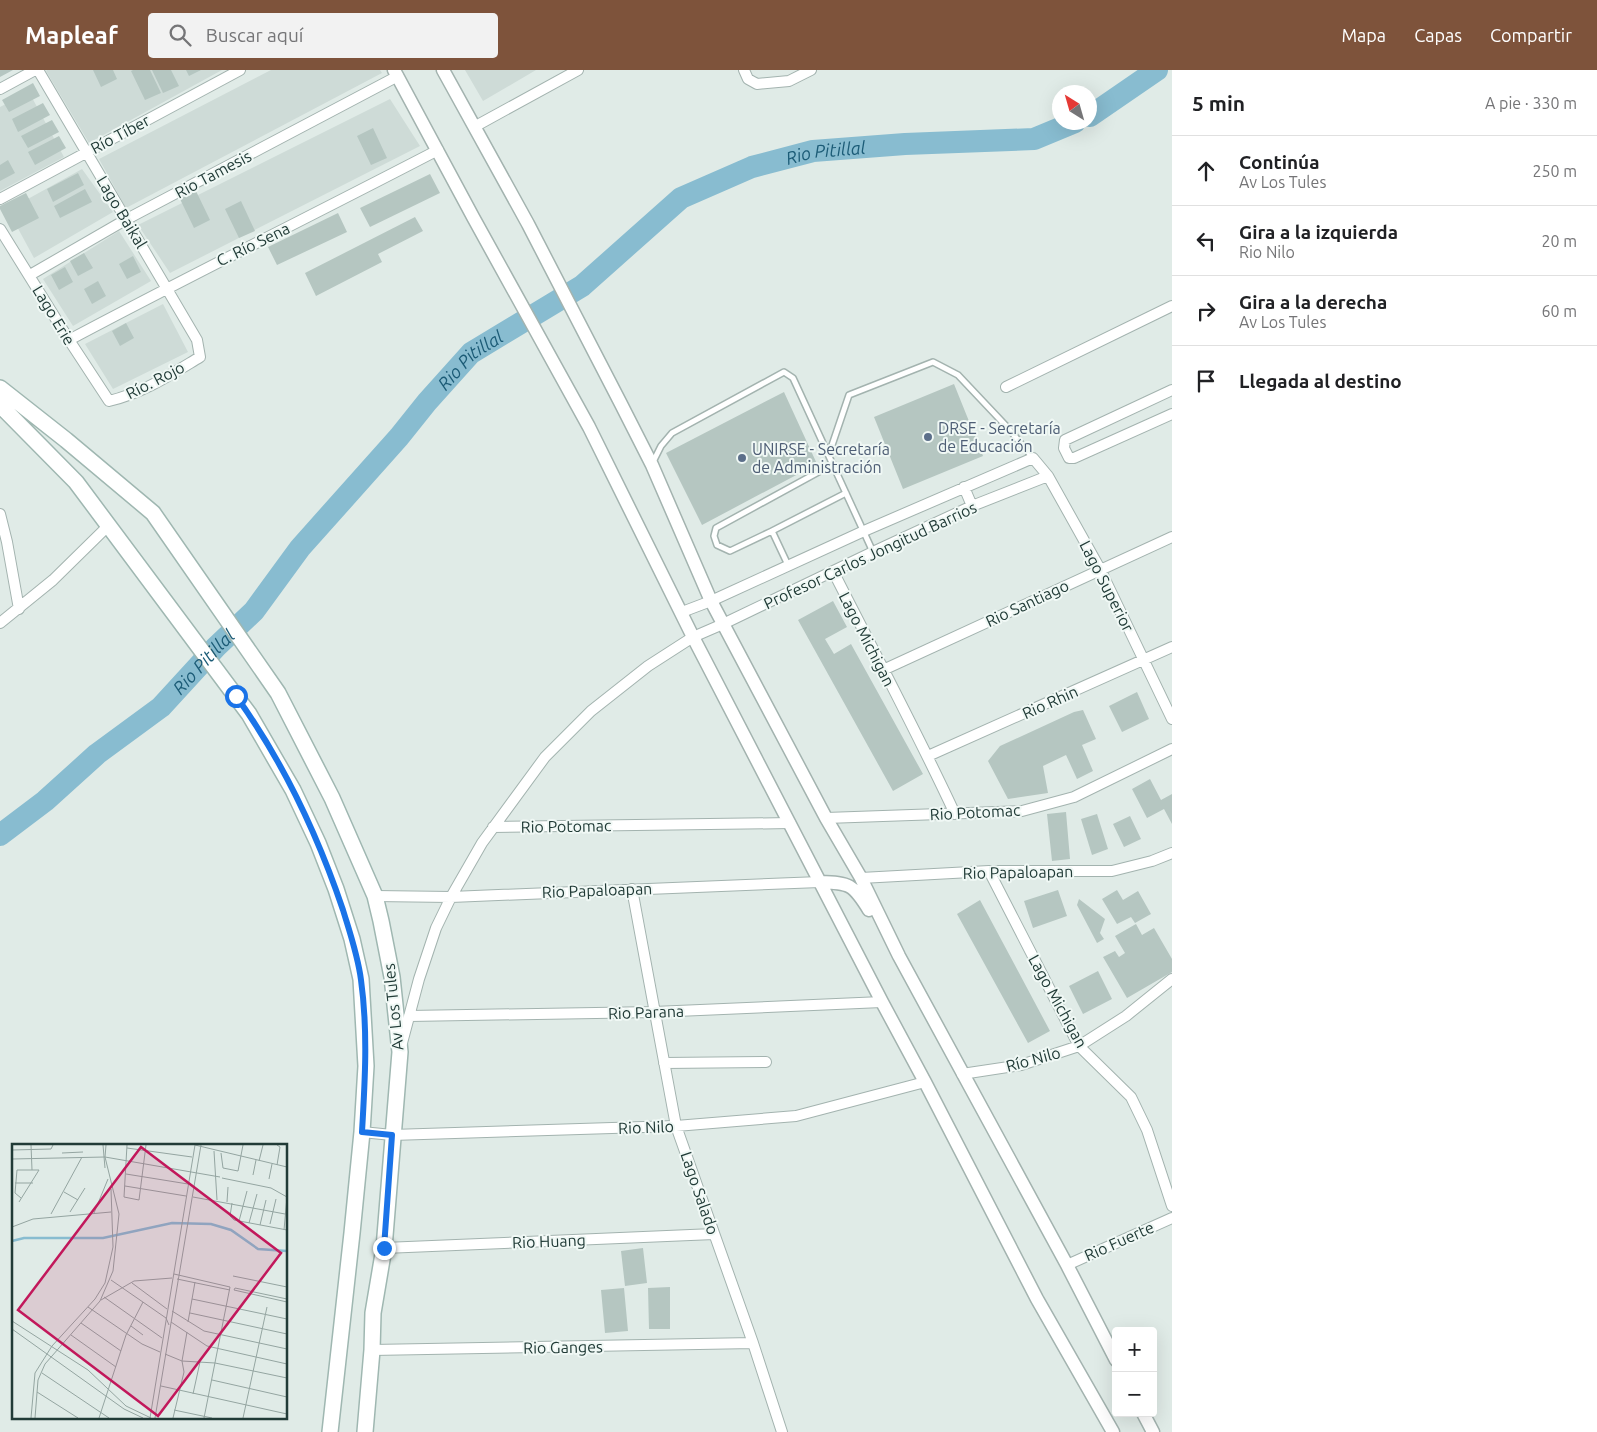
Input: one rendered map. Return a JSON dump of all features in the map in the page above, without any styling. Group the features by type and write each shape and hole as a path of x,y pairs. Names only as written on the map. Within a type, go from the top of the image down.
{"main road":[{"name":"Av Los Tules","path":"0,388 66,440 152,513 270,678 332,798 375,896 382,921 392,978 400,1052 384,1248 374,1313 365,1432"},
{"name":"Av Los Tules","path":"0,405 76,482 249,714 293,790 318,843 336,889 352,939 361,979 366,1066 362,1132 330,1432"}],"street":[{"path":"0,89 37,70"},
{"name":"Lago Baikal","path":"37,70 197,340 200,357"},
{"name":"Río Tíber","path":"0,199 240,70"},
{"path":"443,70 528,224 652,465 711,600 826,818 861,878 899,956 962,1074 1067,1264 1112,1352"},
{"path":"474,127 578,70"},
{"path":"744,70 748,80 757,84 789,81 811,70"},
{"path":"396,73 589,427 693,637 882,1002 1037,1299 1113,1432"},
{"name":"Rio Tamesis","path":"30,275 127,219 396,73"},
{"name":"C. Río Sena","path":"69,340 166,288 327,208 438,150"},
{"name":"Lago Erie","path":"0,229 109,401"},
{"path":"1006,386 1172,306"},
{"name":"Río. Rojo","path":"109,401 128,396 159,381 200,357"},
{"path":"1172,390 1065,440 1064,448 1068,458 1074,458 1172,414"},
{"name":"Profesor Carlos Jongitud Barrios","path":"682,612 1033,458"},
{"name":"Lago Superior","path":"1033,458 1048,476 1100,569 1172,719"},
{"name":"Profesor Carlos Jongitud Barrios","path":"400,1052 436,928 450,896 493,827 545,757 591,711 648,666 693,637 972,506 1048,476"},
{"path":"964,487 972,506"},
{"path":"0,514 19,609"},
{"path":"0,623 53,580 108,526"},
{"name":"Rio Santiago","path":"882,670 1172,537"},
{"name":"Lago Michigan","path":"833,571 882,670 928,756 955,814"},
{"name":"Rio Rhin","path":"928,756 1172,647"},
{"name":"Rio Potomac","path":"826,818 1022,811 1074,797 1172,749"},
{"name":"Rio Potomac","path":"493,827 790,823"},
{"name":"Rio Papaloapan","path":"861,878 989,871 1112,871 1172,854"},
{"name":"Lago Michigan","path":"989,871 1079,1046 1131,1098 1147,1130 1172,1206"},
{"path":"820,882 843,883 855,890 899,956"},
{"name":"Rio Papaloapan","path":"375,896 450,896 820,882"},
{"name":"Lago Salado","path":"632,889 676,1126 753,1343 782,1432"},
{"name":"Río Nilo","path":"962,1074 1021,1065 1079,1046 1126,1016 1172,979"},
{"name":"Rio Parana","path":"409,1016 654,1012 882,1002"},
{"path":"664,1063 766,1062"},
{"name":"Rio Nilo","path":"362,1132 392,1135 676,1126 796,1116 925,1082"},
{"name":"Rio Fuerte","path":"1067,1264 1172,1218"},
{"name":"Rio Huang","path":"384,1248 714,1234"},
{"name":"Rio Ganges","path":"372,1350 753,1343"},
{"path":"1145,1417 1153,1432"}],"lane":[{"path":"828,455 850,395 933,362 958,375 1008,428 1033,458"},
{"path":"652,465 661,446 672,433 784,372 793,378 873,552"},
{"path":"832,464 716,528 714,536 718,545 730,551 846,493"},
{"path":"772,531 788,565"}],"shaded area":[{"path":"47,70 222,70 89,143"},
{"path":"271,70 380,70 382,73 126,208 99,159"},
{"path":"465,70 536,70 483,101"},
{"path":"29,92 64,157 0,191 0,107"},
{"path":"390,99 420,146 170,273 138,225"},
{"path":"82,169 113,212 34,258 8,210"},
{"path":"119,231 151,281 73,326 43,279"},
{"path":"163,304 188,352 113,389 85,344"}],"building":[{"path":"0,70 13,70 0,77"},
{"path":"93,70 113,70 117,79 101,87"},
{"path":"150,70 161,93 145,100 131,71"},
{"path":"152,70 171,70 179,86 163,93"},
{"path":"186,70 201,70 189,76"},
{"path":"33,83 40,96 9,112 2,100"},
{"path":"43,103 50,115 18,132 12,119"},
{"path":"52,120 59,132 28,148 21,136"},
{"path":"373,128 387,158 371,165 357,136"},
{"path":"59,136 66,148 35,165 28,152"},
{"path":"8,160 15,173 0,181 0,165"},
{"path":"78,173 84,185 53,202 47,189"},
{"path":"430,174 440,193 370,227 360,208"},
{"path":"85,189 92,202 60,218 54,206"},
{"path":"196,191 210,220 194,228 180,199"},
{"path":"26,193 39,218 12,232 0,206"},
{"path":"241,201 255,231 239,238 225,209"},
{"path":"338,213 347,232 277,265 268,247"},
{"path":"415,217 423,231 378,254 382,262 316,296 305,273"},
{"path":"84,253 93,268 78,276 70,261"},
{"path":"133,256 141,272 127,279 119,264"},
{"path":"65,267 73,282 59,290 51,275"},
{"path":"98,281 106,296 92,304 84,289"},
{"path":"126,323 134,338 120,346 112,331"},
{"name":"DRSE - Secretaría de Educación","path":"954,384 983,456 903,489 874,417"},
{"name":"UNIRSE - Secretaría de Administración","path":"784,392 817,464 702,525 666,453"},
{"path":"833,601 847,627 825,639 834,654 851,644 923,774 893,791 798,620"},
{"path":"1137,692 1149,719 1122,732 1109,706"},
{"path":"1083,710 1096,739 1082,745 1093,771 1077,779 1066,755 1043,766 1048,793 1008,799 988,761 1000,746 1074,712"},
{"path":"1150,779 1161,800 1172,794 1172,824 1164,809 1147,818 1132,789"},
{"path":"1066,812 1070,859 1052,861 1047,814"},
{"path":"1097,814 1108,849 1092,855 1081,819"},
{"path":"1130,816 1141,839 1124,847 1113,824"},
{"path":"1058,890 1067,916 1033,928 1024,901"},
{"path":"1117,890 1123,900 1138,891 1151,914 1135,923 1131,917 1117,924 1102,899"},
{"path":"1079,899 1105,919 1100,933 1104,939 1097,943 1077,905"},
{"path":"980,900 1050,1031 1028,1043 957,914"},
{"path":"1136,924 1142,935 1154,928 1172,959 1172,972 1127,998 1103,957 1115,951 1119,957 1125,953 1115,936"},
{"path":"1098,971 1112,999 1083,1014 1069,986"},
{"path":"643,1248 647,1283 625,1286 621,1251"},
{"path":"670,1287 670,1329 649,1329 648,1288"},
{"path":"624,1288 628,1331 605,1333 601,1290"}],"waterway":[{"name":"Rio Pitillal","path":"1097,111 1157,70"},
{"name":"Rio Pitillal","path":"0,835 45,801 97,754 161,707 216,647 254,611 300,548 471,353 582,286 681,198 752,167 813,151 905,144 1034,139 1056,130"}],"place":[{"name":"DRSE - Secretaría de Educación","path":"928,437"},
{"name":"UNIRSE - Secretaría de Administración","path":"742,458"}],"route":[{"path":"236,696 249,714 293,790 318,843 336,889 352,939 361,979 364,1018 366,1066 362,1132 392,1135 384,1248"}]}
